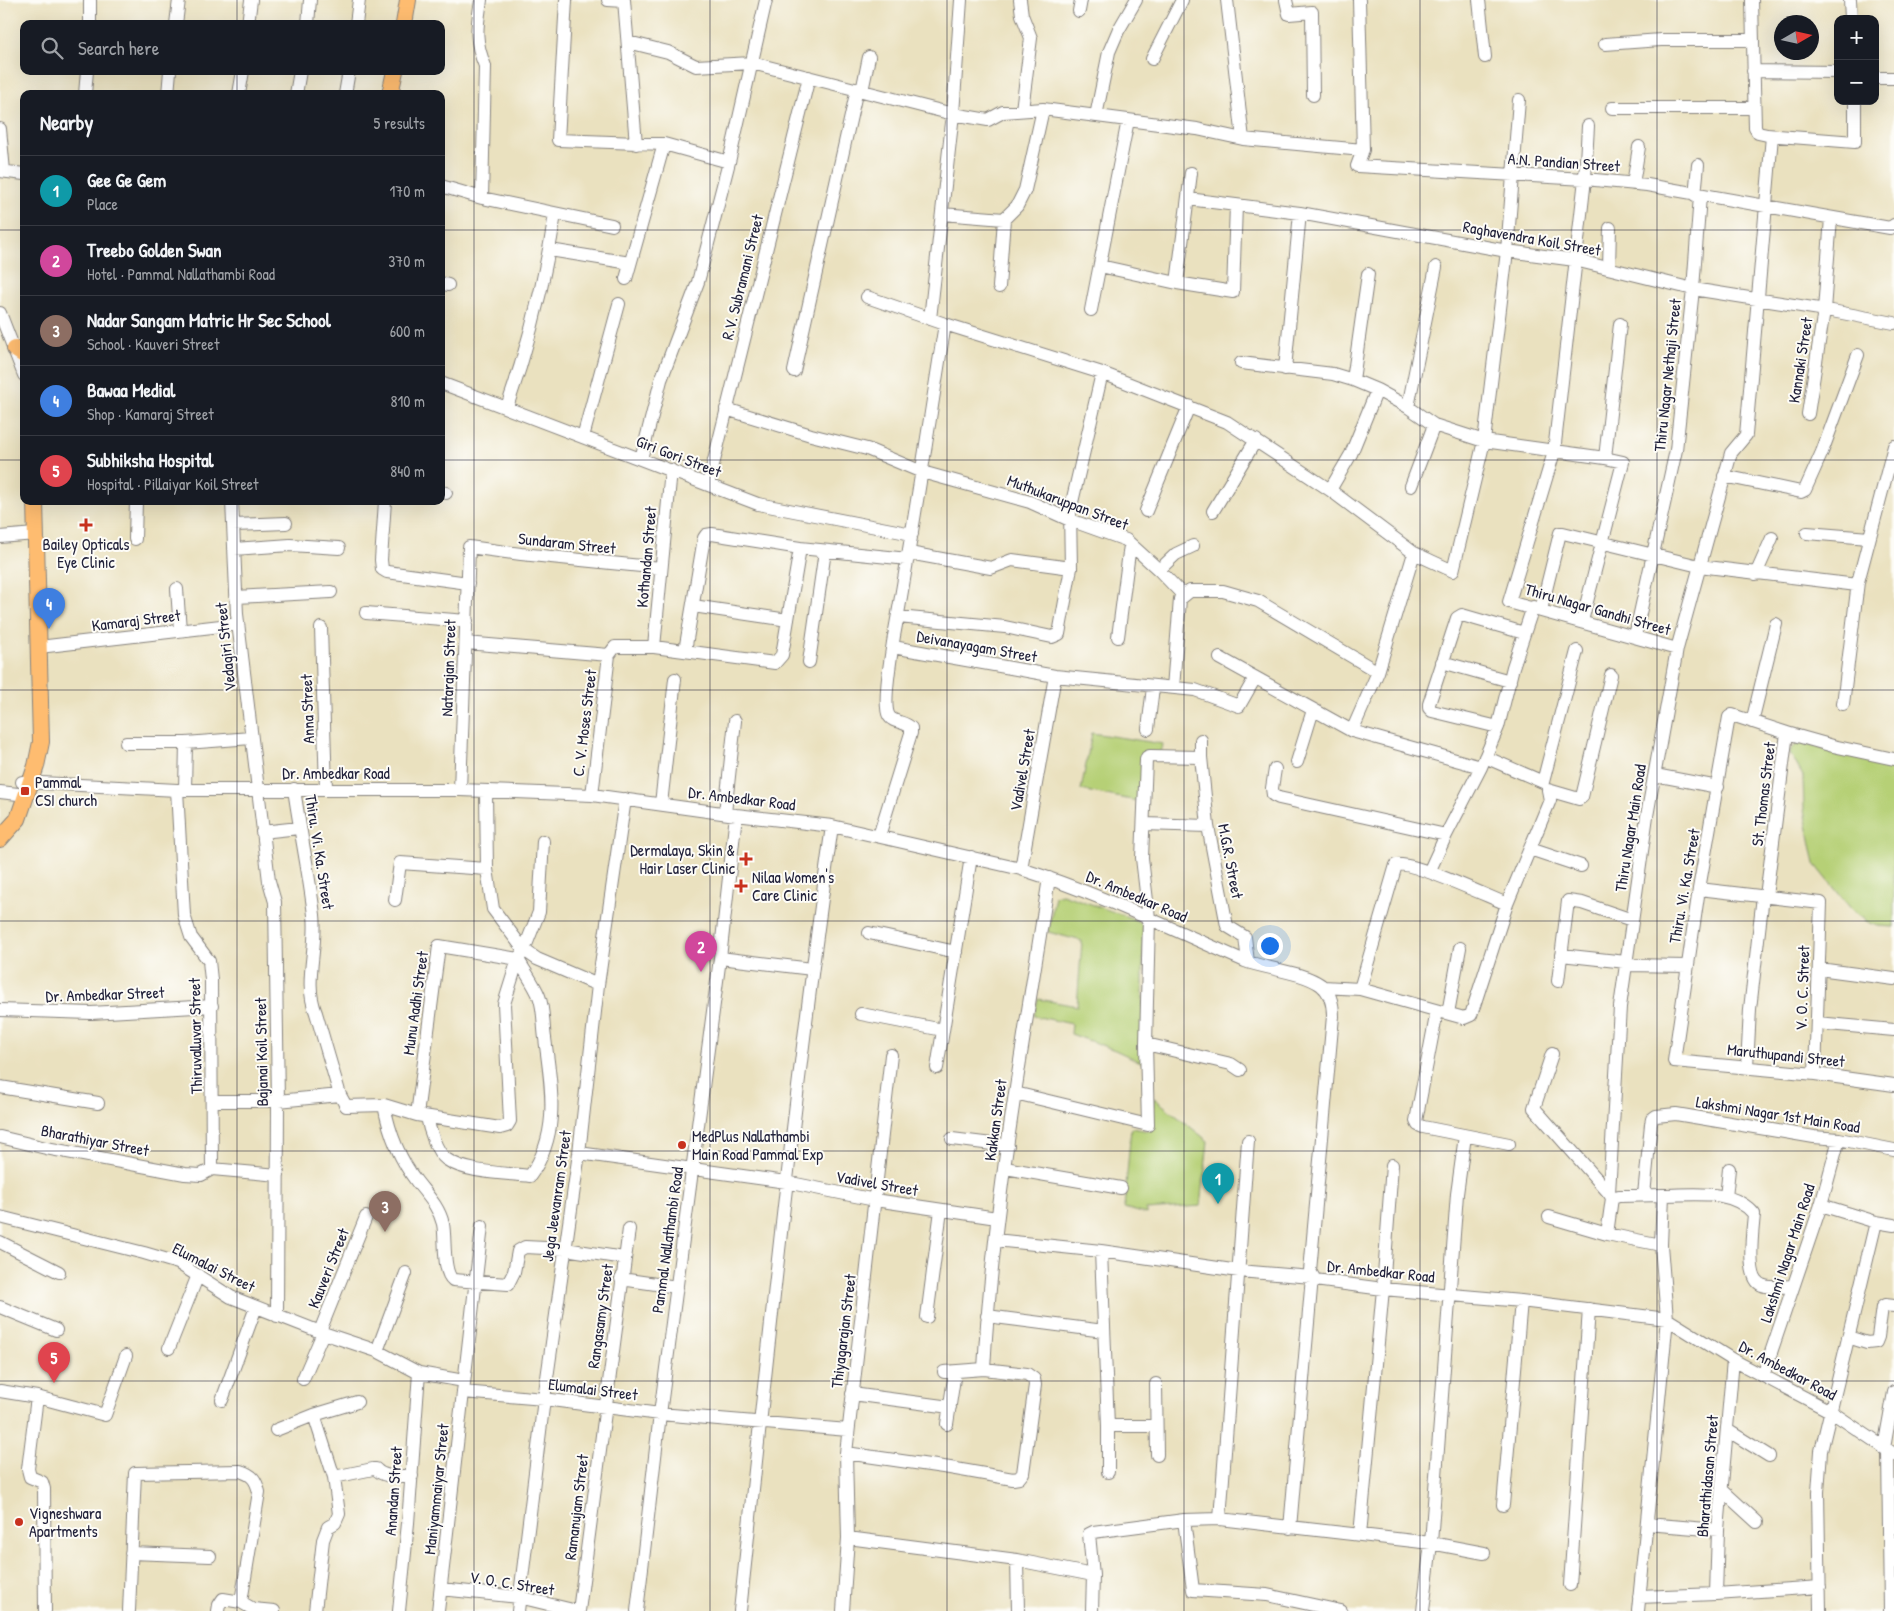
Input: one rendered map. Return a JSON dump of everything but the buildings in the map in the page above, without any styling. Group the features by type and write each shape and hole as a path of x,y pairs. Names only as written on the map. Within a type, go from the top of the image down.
{"main road":[{"path":"405,20 408,0"},
{"path":"391,90 394,75"},
{"path":"0,839 10,825 18,819 24,786 36,766 41,742 34,505"}],"street":[{"path":"90,0 90,20"},
{"path":"176,20 179,0"},
{"path":"248,20 251,0"},
{"path":"308,20 310,0"},
{"path":"356,20 359,0"},
{"path":"481,0 476,34 480,56 485,66 482,198"},
{"path":"566,0 558,140 664,144 729,162"},
{"path":"608,0 624,0 636,144"},
{"path":"641,459 662,380 698,282 729,162 766,0"},
{"path":"930,319 953,114 961,0"},
{"path":"1020,0 1022,15 1031,38 1022,110"},
{"path":"1096,116 1109,52 1118,31 1136,0"},
{"path":"1152,59 1182,0"},
{"path":"1227,0 1243,139"},
{"path":"1286,0 1289,14 1312,12 1312,95"},
{"path":"628,42 668,52 696,66 752,63 953,114 988,120 1003,112 1043,109 1198,129 1243,139 1363,150 1359,0"},
{"path":"1479,0 1485,57"},
{"path":"1752,0 1753,108 1756,132 1767,135 1856,142 1855,105"},
{"path":"1850,0 1851,15"},
{"path":"1605,44 1661,40 1752,40"},
{"path":"794,371 859,90 869,57"},
{"path":"1753,71 1834,72"},
{"path":"85,90 87,75"},
{"path":"168,90 170,75"},
{"path":"240,90 242,75"},
{"path":"297,90 299,75"},
{"path":"346,90 348,75"},
{"name":"R.V. Subramani Street","path":"708,485 808,77"},
{"path":"1879,78 1894,78"},
{"path":"867,296 945,324 1102,373 1227,422 1330,490 1414,554 1453,571 1484,441 1507,251 1519,100"},
{"path":"1612,108 1753,108"},
{"path":"999,287 1004,219 1017,206 1025,190 1043,109"},
{"path":"1091,310 1128,120"},
{"path":"1554,452 1585,179 1588,126"},
{"path":"0,129 2,171 20,173"},
{"name":"Thiru Nagar Main Road","path":"1607,1234 1620,1007 1646,816 1677,648 1731,452 1746,435 1772,136 1767,135"},
{"path":"626,279 664,144"},
{"path":"1633,184 1639,147"},
{"name":"A.N. Pandian Street","path":"1363,150 1357,166 1513,174 1633,184 1890,228 1894,225"},
{"name":"Thiru Nagar Nethaji Street","path":"1635,636 1676,450 1693,289 1698,166"},
{"path":"1178,283 1191,172"},
{"path":"445,187 482,198 612,226"},
{"name":"Raghavendra Koil Street","path":"1188,198 1300,213 1507,251 1575,260 1693,289 1894,323"},
{"path":"1100,266 1178,283 1233,292 1236,205"},
{"path":"1286,369 1300,213"},
{"path":"508,407 533,322 550,250 555,214"},
{"path":"942,214 1004,219"},
{"name":"Kannaki Street","path":"1808,414 1824,310 1831,218"},
{"path":"1609,268 1610,228"},
{"path":"550,250 630,263"},
{"path":"1408,407 1436,267"},
{"path":"1353,380 1368,274"},
{"path":"583,437 619,304"},
{"path":"0,313 19,352"},
{"path":"879,836 911,733 908,723 893,720 888,716 886,703 892,647 945,324"},
{"path":"1605,458 1620,324"},
{"path":"1724,476 1801,492 1805,490 1822,452 1858,355"},
{"path":"1241,363 1333,374 1353,380 1377,390 1408,407 1434,425 1484,441 1623,462 1582,622"},
{"path":"898,617 1005,628 1056,637 1059,634 1070,568 1070,511 1102,373"},
{"name":"Giri Gori Street","path":"445,384 758,504 912,534"},
{"path":"1330,490 1351,454 1377,390"},
{"path":"1146,511 1188,406"},
{"name":"Muthukaruppan Street","path":"726,409 811,435 867,449 922,472 1030,502 1070,520 1126,540 1184,596"},
{"path":"1411,486 1434,425"},
{"path":"1213,512 1256,440"},
{"path":"1843,704 1858,585 1894,446"},
{"name":"Thiru Nagar Gandhi Street","path":"1554,452 1509,602 1537,608 1677,648"},
{"name":"Kothandan Street","path":"654,647 670,470"},
{"path":"135,539 136,505"},
{"name":"Vedagiri Street","path":"232,505 238,624 257,790"},
{"path":"385,505 382,569 387,572 468,583"},
{"path":"233,525 286,524"},
{"path":"1429,872 1498,727 1524,633 1537,608 1560,533 1699,566 1858,585"},
{"path":"1808,533 1869,538"},
{"path":"0,537 35,534"},
{"path":"685,651 706,535 712,534 825,551 908,556 992,568 1012,560 1070,568"},
{"path":"1756,574 1772,538"},
{"path":"234,549 290,545 339,548"},
{"path":"1118,637 1130,545"},
{"path":"1159,570 1176,554 1193,546"},
{"name":"Sundaram Street","path":"469,547 661,568"},
{"name":"Natarajan Street","path":"460,790 469,547"},
{"path":"466,643 608,655 615,647 654,647 774,663 780,659 782,654 800,548"},
{"path":"809,662 825,551"},
{"path":"1352,731 1378,672 1414,554"},
{"path":"177,589 180,630"},
{"path":"1174,688 1180,599 1190,591 1224,591 1258,601 1378,672"},
{"path":"236,597 331,592"},
{"path":"693,606 788,620"},
{"path":"366,613 467,620"},
{"path":"1498,727 1432,712 1429,704 1454,622 1457,618 1462,615 1524,633"},
{"name":"Kamaraj Street","path":"39,647 238,624"},
{"path":"1752,722 1776,624"},
{"name":"Anna Street","path":"321,628 326,789"},
{"name":"Deivanayagam Street","path":"892,647 1055,676 1195,690 1239,706 1256,678"},
{"path":"1220,658 1352,731 1483,762 1543,782 1577,651"},
{"name":"C. V. Moses Street","path":"592,795 608,655"},
{"path":"1442,662 1510,681"},
{"path":"1323,987 1360,989 1464,1018 1471,1015 1507,904 1550,800 1548,790 1574,798 1579,799 1582,797 1611,675"},
{"name":"Vadivel Street","path":"1021,869 1055,676"},
{"path":"661,804 675,679"},
{"path":"1148,729 1153,687"},
{"path":"1297,762 1313,710"},
{"name":"St. Thomas Street","path":"1729,717 1732,715 1787,733 1750,1009 1747,1067"},
{"name":"Thiru. Vi. Ka. Street","path":"1674,1061 1699,889 1729,717"},
{"name":"Pammal Nallathambi Road","path":"638,1611 660,1414 720,958 735,721"},
{"path":"1787,733 1833,746 1894,759"},
{"path":"126,743 186,743 251,738"},
{"name":"M.G.R. Street","path":"1201,740 1208,826 1227,926 1245,937 1248,962"},
{"name":"Thiruvalluvar Street","path":"186,743 181,790 184,915 192,937 208,961 212,1006 212,1169"},
{"path":"1015,1093 1148,1126 1146,1044 1149,918 1142,858 1147,757 1201,757"},
{"path":"1275,769 1272,788 1273,795 1279,798 1446,835"},
{"path":"1655,775 1718,787"},
{"name":"Dr. Ambedkar Road","path":"0,792 24,786 181,790 460,790 592,795 832,826 971,857 1049,878 1149,918 1248,962 1310,980 1323,987 1330,998 1333,1016 1310,1271 1315,1280 1383,1289 1521,1301 1667,1319 1733,1360 1830,1411 1889,1451"},
{"name":"Thiru. Vi. Ka. Street","path":"294,789 314,916 310,984 311,1001 340,1095"},
{"name":"Bajanai Koil Street","path":"257,790 269,881 275,902 278,1101 277,1316"},
{"path":"422,1116 444,1159 464,1168 530,1176 540,1162 548,1142 552,1117 540,998 521,954 493,909 487,869 486,792"},
{"name":"Jega Jeevanram Street","path":"518,1611 544,1399 579,1153 598,985 625,799"},
{"path":"1144,824 1208,826"},
{"path":"740,1611 786,1182 812,969 832,826"},
{"path":"262,832 299,828"},
{"path":"212,1101 278,1101 340,1095 346,1106 384,1105 422,1116 500,1128 507,1126 510,1121 511,1103 505,1047 504,1004 521,954 539,912 543,841"},
{"path":"1530,849 1581,866"},
{"path":"936,1068 971,857"},
{"path":"1360,989 1396,865 1401,863 1429,872 1507,904"},
{"path":"395,900 400,864 487,869"},
{"name":"Kakkan Street","path":"984,1369 987,1316 997,1218 1049,878"},
{"path":"1699,889 1764,896"},
{"name":"V. O. C. Street","path":"1764,896 1821,903 1815,1074"},
{"path":"1558,981 1568,901 1582,903 1632,920"},
{"path":"868,933 956,952"},
{"name":"Munu Aadhi Street","path":"422,1116 439,946 521,954"},
{"path":"1460,948 1442,1012 1416,1121 1418,1125 1423,1127 1509,1144"},
{"path":"521,954 598,985"},
{"path":"1561,955 1626,963 1687,966"},
{"path":"720,958 812,969"},
{"path":"1819,969 1894,979"},
{"name":"Dr. Ambedkar Street","path":"0,1010 91,1013 212,1006"},
{"path":"861,1014 943,1030"},
{"path":"1817,1023 1894,1030"},
{"path":"1146,1044 1232,1064 1240,1070"},
{"path":"1552,1054 1534,1108 1610,1195 1721,1195 1747,1206 1754,1214 1751,1267 1754,1280 1762,1286 1794,1286"},
{"name":"Thiyagarajan Street","path":"843,1611 848,1538 846,1453 891,1055"},
{"name":"Maruthupandi Street","path":"1674,1061 1815,1074 1894,1085"},
{"path":"0,1088 98,1103"},
{"path":"384,1105 388,1126 404,1160 416,1182 437,1206 443,1224 447,1273 453,1280 508,1284 514,1272 518,1251 525,1247 565,1249 624,1258"},
{"name":"Lakshmi Nagar 1st Main Road","path":"1644,1195 1651,1124 1652,1119 1656,1116 1676,1114 1814,1137 1839,1139 1894,1150"},
{"path":"1423,1611 1431,1543 1457,1194 1465,1136"},
{"name":"Bharathiyar Street","path":"0,1137 46,1148 185,1174 201,1175 212,1169"},
{"path":"952,1139 1008,1146"},
{"name":"Lakshmi Nagar Main Road","path":"1763,1376 1821,1205 1839,1139"},
{"path":"1220,1519 1248,1141"},
{"name":"Vadivel Street","path":"579,1153 786,1182 875,1200 997,1218"},
{"path":"1360,1536 1383,1289 1392,1165"},
{"path":"1005,1168 1121,1188"},
{"path":"212,1169 278,1175"},
{"path":"1726,1197 1729,1169"},
{"path":"1638,1611 1667,1319 1661,1245 1663,1195"},
{"path":"1821,1205 1876,1222 1894,1225"},
{"path":"928,1317 941,1210"},
{"name":"Elumalai Street","path":"0,1217 178,1263 232,1297 277,1316 377,1351 419,1373 463,1386 660,1414 848,1430"},
{"name":"Kauveri Street","path":"303,1379 366,1217"},
{"path":"1549,1217 1607,1234 1661,1245"},
{"path":"1820,1611 1818,1492 1821,1451 1876,1222"},
{"name":"Maniyammaiyar Street","path":"438,1611 482,1226"},
{"name":"Rangasamy Street","path":"605,1407 629,1229"},
{"path":"995,1240 1101,1251 1238,1271 1312,1277 1290,1528"},
{"path":"0,1242 59,1272"},
{"path":"1101,1251 1108,1472"},
{"path":"377,1351 406,1273"},
{"path":"169,1348 198,1276"},
{"path":"621,1279 677,1287"},
{"path":"1503,1505 1521,1301"},
{"path":"1848,1337 1867,1343 1876,1342 1882,1307 1885,1305 1894,1306"},
{"path":"0,1307 56,1330"},
{"path":"222,1400 256,1307"},
{"path":"1570,1585 1590,1310"},
{"path":"987,1316 1104,1332"},
{"path":"0,1391 37,1397 105,1415 126,1356"},
{"name":"Bharathidasan Street","path":"1716,1594 1718,1530 1733,1360"},
{"path":"846,1453 1013,1479 1019,1478 1023,1473 1035,1385 1034,1379 1028,1374 984,1369 949,1372 950,1407 947,1424"},
{"name":"Anandan Street","path":"399,1611 412,1476 412,1451 419,1373"},
{"path":"1156,1384 1157,1455"},
{"path":"1890,1611 1889,1451 1894,1392"},
{"path":"852,1394 950,1407"},
{"path":"37,1397 28,1469 30,1477 42,1482 44,1489 45,1611"},
{"path":"276,1430 314,1415 357,1402"},
{"name":"Ramanujam Street","path":"578,1611 605,1407"},
{"path":"314,1415 334,1477 339,1514 335,1523 328,1527 323,1540 315,1611"},
{"path":"1108,1426 1156,1426"},
{"path":"1727,1430 1769,1456"},
{"path":"334,1477 373,1468 384,1475 412,1476"},
{"path":"129,1611 135,1473 240,1471 250,1474 257,1481 259,1492 241,1602"},
{"path":"1722,1490 1757,1522"},
{"path":"1092,1611 1093,1575 1089,1534 1093,1532 1184,1520 1220,1519 1431,1543 1484,1553"},
{"path":"1184,1520 1193,1590 1267,1595 1341,1611"},
{"path":"1647,1524 1718,1530"},
{"path":"848,1538 1017,1560 1093,1575"},
{"path":"131,1553 210,1556"},
{"path":"1017,1560 1018,1611"},
{"path":"1640,1597 1716,1594 1820,1586"},
{"name":"V. O. C. Street","path":"441,1588 519,1598 578,1611"},
{"path":"218,1611 219,1604 223,1599 241,1602 253,1608 274,1611"}],"green space":[{"path":"1092,733 1163,744 1161,753 1146,753 1137,801 1081,790"},
{"path":"1801,742 1863,759 1894,763 1894,927 1877,926 1866,921 1852,910 1815,864 1804,810 1803,776 1790,753 1791,749"},
{"path":"1062,894 1131,918 1141,923 1143,927 1143,1063 1115,1050 1071,1034 1072,1024 1034,1016 1038,999 1077,1006 1082,941 1048,932 1055,896"},
{"path":"1154,1098 1208,1141 1201,1206 1146,1210 1146,1214 1124,1208 1131,1128 1150,1131"}],"place":[{"name":"Bailey Opticals Eye Clinic","path":"86,525"},
{"name":"Bawaa Medial","path":"49,629"},
{"name":"Pammal CSI church","path":"25,791"},
{"name":"Dermalaya, Skin & Hair Laser Clinic","path":"746,859"},
{"name":"Nilaa Women's Care Clinic","path":"741,886"},
{"name":"Treebo Golden Swan","path":"701,972"},
{"name":"MedPlus Nallathambi Main Road Pammal Exp","path":"682,1145"},
{"name":"Gee Ge Gem","path":"1218,1204"},
{"name":"Nadar Sangam Matric Hr Sec School","path":"385,1232"},
{"name":"Subhiksha Hospital","path":"54,1383"},
{"name":"Vigneshwara Apartments","path":"19,1522"}]}
